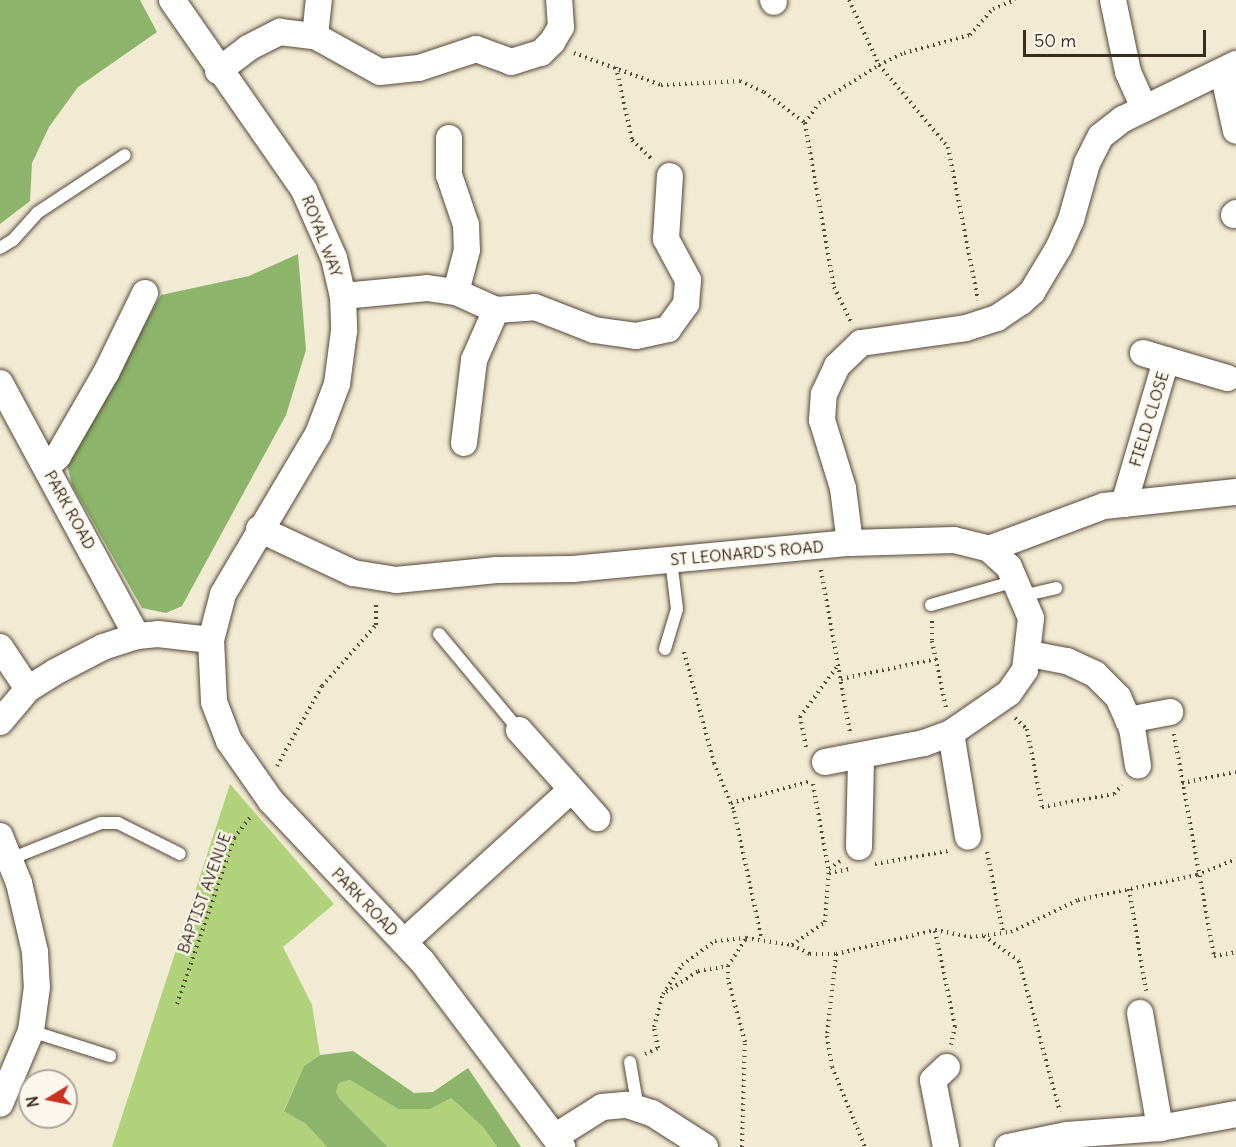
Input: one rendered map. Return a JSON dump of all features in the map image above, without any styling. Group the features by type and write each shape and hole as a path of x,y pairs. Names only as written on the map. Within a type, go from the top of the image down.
{"street":[{"name":"ROYAL WAY","path":"172,0 218,71 304,190 334,258 343,296 344,331 337,384 318,434 259,529"},
{"path":"315,36 319,0"},
{"path":"218,71 248,48 280,32 315,36 380,72 419,68 476,49 511,62 541,53 552,42 561,27 560,0"},
{"path":"1113,0 1128,72 1144,108"},
{"path":"850,543 843,488 825,432 822,407 837,366 861,343 983,324 1011,310 1032,292 1071,220 1095,145 1108,129 1144,108 1230,68 1236,131"},
{"path":"450,138 448,175 466,225 467,242 456,292"},
{"path":"343,296 427,288 456,292 496,310 535,307 594,330 636,336 668,329 686,304 688,280 666,239 670,176"},
{"path":"47,467 58,456 106,373 145,293"},
{"path":"464,443 474,360 496,310"},
{"name":"FIELD CLOSE","path":"1124,504 1155,356 1227,378"},
{"name":"PARK ROAD","path":"0,383 137,636"},
{"path":"814,768 924,743 951,733 998,701 1025,670 1030,654 1032,618 1009,567 989,549 1104,506 1236,492"},
{"name":"PARK ROAD","path":"259,529 223,594 211,640 214,702 229,741 267,796 404,942 559,1141"},
{"name":"ST LEONARD'S ROAD","path":"259,529 344,569 396,580 671,560 850,543 954,540 989,549"},
{"path":"0,722 28,689 103,647 137,636 158,634 211,640"},
{"path":"0,647 28,689"},
{"path":"1030,654 1066,662 1095,674 1118,697 1128,720 1138,766"},
{"path":"1128,720 1170,712"},
{"path":"519,730 597,819"},
{"path":"951,733 968,837"},
{"path":"858,757 859,847"},
{"path":"404,942 572,790"},
{"path":"0,1104 31,1031 37,987 35,952 5,848"},
{"path":"1140,1013 1160,1128"},
{"path":"946,1147 933,1080 947,1066"},
{"path":"559,1141 602,1107 627,1106 652,1113 705,1147"},
{"path":"1008,1147 1067,1135 1160,1128 1236,1114"}],"lane":[{"path":"0,248 13,240 37,213 125,155"},
{"path":"665,649 675,620 671,560"},
{"path":"932,605 1018,588 1056,588"},
{"path":"439,634 519,730"},
{"path":"5,848 101,823 118,823 180,854"},
{"path":"31,1031 110,1056"},
{"path":"630,1062 638,1109"}],"path":[{"path":"849,0 879,66 948,147 983,324"},
{"path":"805,123 819,102 879,66 904,53 970,35 993,9 1016,0"},
{"path":"552,42 661,85 741,81 764,92 805,123 834,287 861,343"},
{"path":"616,67 632,140 670,176"},
{"path":"816,547 858,757"},
{"name":"BAPTIST AVENUE","path":"177,1004 234,838 267,796 322,686 376,625 376,577"},
{"path":"932,605 936,659 951,733"},
{"path":"675,620 714,763 731,804 762,940"},
{"path":"841,679 936,659"},
{"path":"829,873 814,768 800,717 838,665"},
{"path":"998,701 1027,729 1042,807 1114,794 1138,766"},
{"path":"1170,712 1197,875 1214,956 1236,952"},
{"path":"731,804 814,768"},
{"path":"1182,783 1236,772"},
{"path":"829,873 964,848 968,837 985,843 1003,932"},
{"path":"792,945 825,922 829,869 859,847"},
{"path":"630,1062 658,1048 654,1027 663,994 682,965 715,941 746,938 792,945 810,954 836,954 935,930 970,937 984,935 1003,932 1078,900 1197,875 1236,859"},
{"path":"1129,889 1148,1002 1140,1013"},
{"path":"935,931 955,1026 947,1066"},
{"path":"984,935 1019,961 1067,1135"},
{"path":"742,1147 745,1042 728,979 728,966 746,938"},
{"path":"836,954 826,1036 832,1067 865,1147"},
{"path":"663,994 698,971 728,966"}],"green space":[{"path":"0,0 140,0 157,32 78,87 49,127 32,163 30,201 0,224"},
{"path":"298,254 306,350 286,415 182,606 166,613 142,608 72,485 67,464 161,295 249,276"},
{"path":"230,784 334,904 283,947 312,1005 320,1055 304,1066 284,1110 306,1124 327,1147 112,1147"},
{"path":"353,1051 414,1093 433,1092 468,1068 521,1147 497,1147 483,1127 451,1098 430,1109 398,1109 350,1080 339,1083 336,1092 340,1099 388,1147 327,1147 306,1124 284,1111 304,1066 320,1055"},
{"path":"350,1080 398,1109 451,1098 483,1127 497,1147 388,1147 340,1099 336,1092 339,1083"}]}
